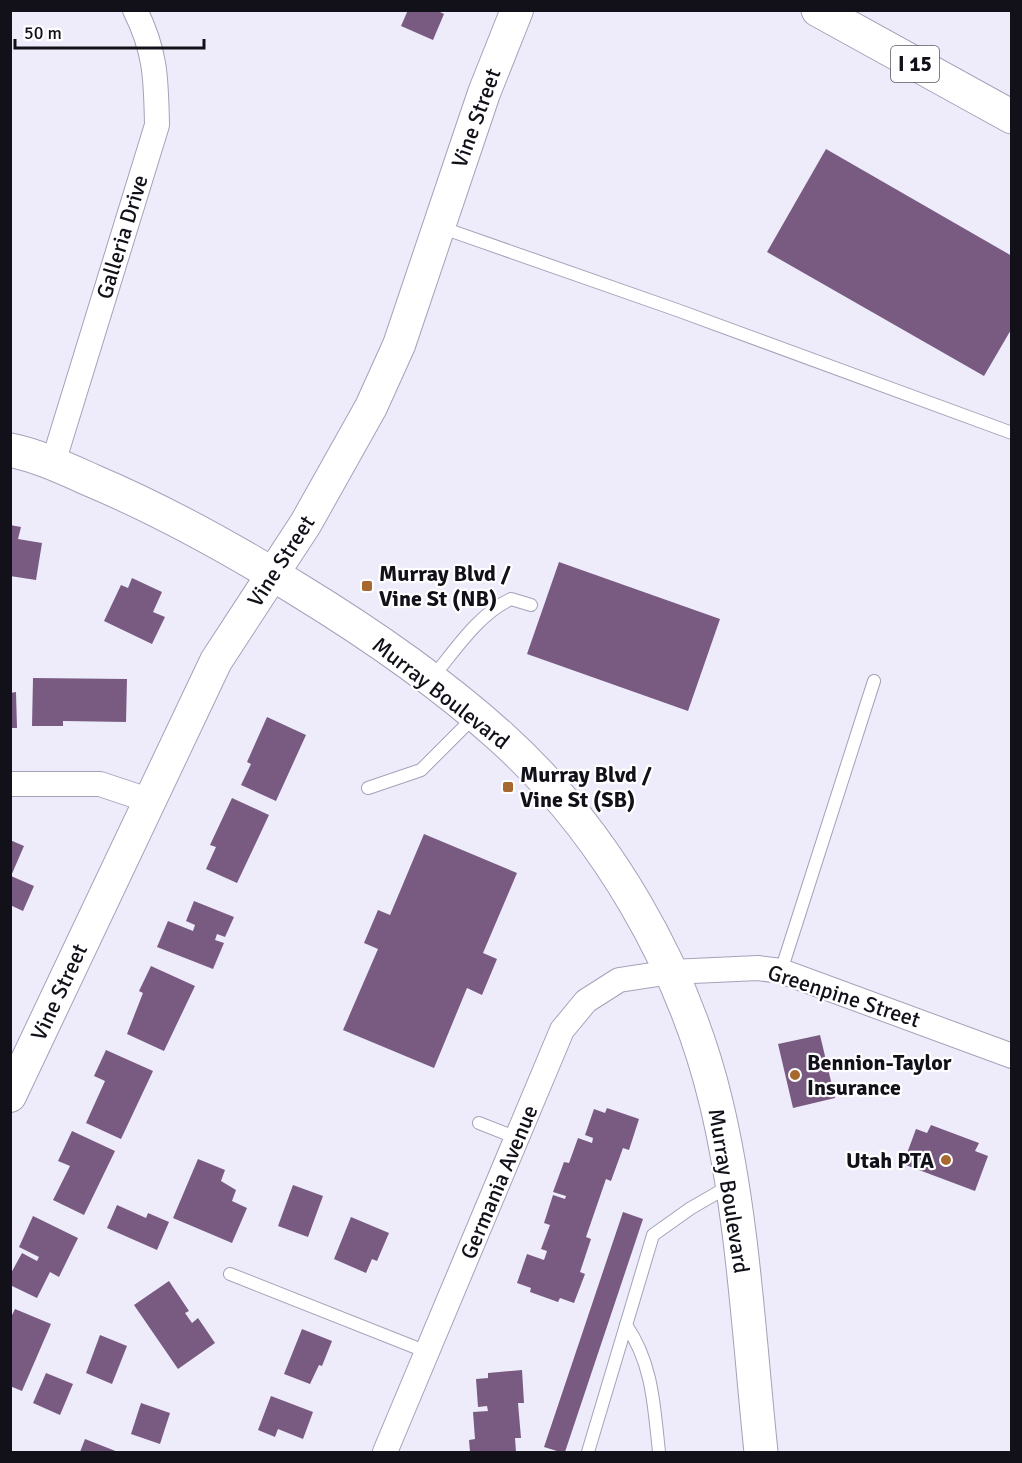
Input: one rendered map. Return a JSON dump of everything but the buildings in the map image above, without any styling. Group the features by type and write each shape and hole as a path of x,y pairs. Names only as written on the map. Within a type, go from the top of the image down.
{"main road":[{"name":"I 15","path":"818,10 1011,117"},
{"name":"Murray Boulevard","path":"10,450 53,463 128,496 273,574 378,641 476,715 533,769 578,820 646,923 671,972 687,1011 716,1100 732,1184 761,1452"}],"street":[{"name":"Galleria Drive","path":"53,463 157,125 156,83 149,38 135,10"},
{"name":"Vine Street","path":"10,1096 148,800 216,661 312,513 371,407 399,345 484,93 517,10"},
{"path":"10,784 100,784 148,800"},
{"name":"Greenpine Street","path":"671,972 733,967 781,971 1011,1056"},
{"name":"Germania Avenue","path":"385,1452 562,1030 576,1011 619,980 671,972"}],"lane":[{"path":"438,226 677,310 1011,433"},
{"path":"430,680 484,617 498,606 511,599 531,605"},
{"path":"781,971 874,681"},
{"path":"368,788 421,770 476,715"},
{"path":"479,1123 517,1138"},
{"path":"588,1452 653,1235 732,1184"},
{"path":"230,1274 427,1352"},
{"path":"626,1325 640,1345 647,1364 659,1452"}],"place":[{"name":"Murray Blvd / Vine St (NB)","path":"367,586"},
{"name":"Murray Blvd / Vine St (SB)","path":"508,787"},
{"name":"Bennion-Taylor Insurance","path":"795,1075"},
{"name":"Utah PTA","path":"946,1160"}]}
